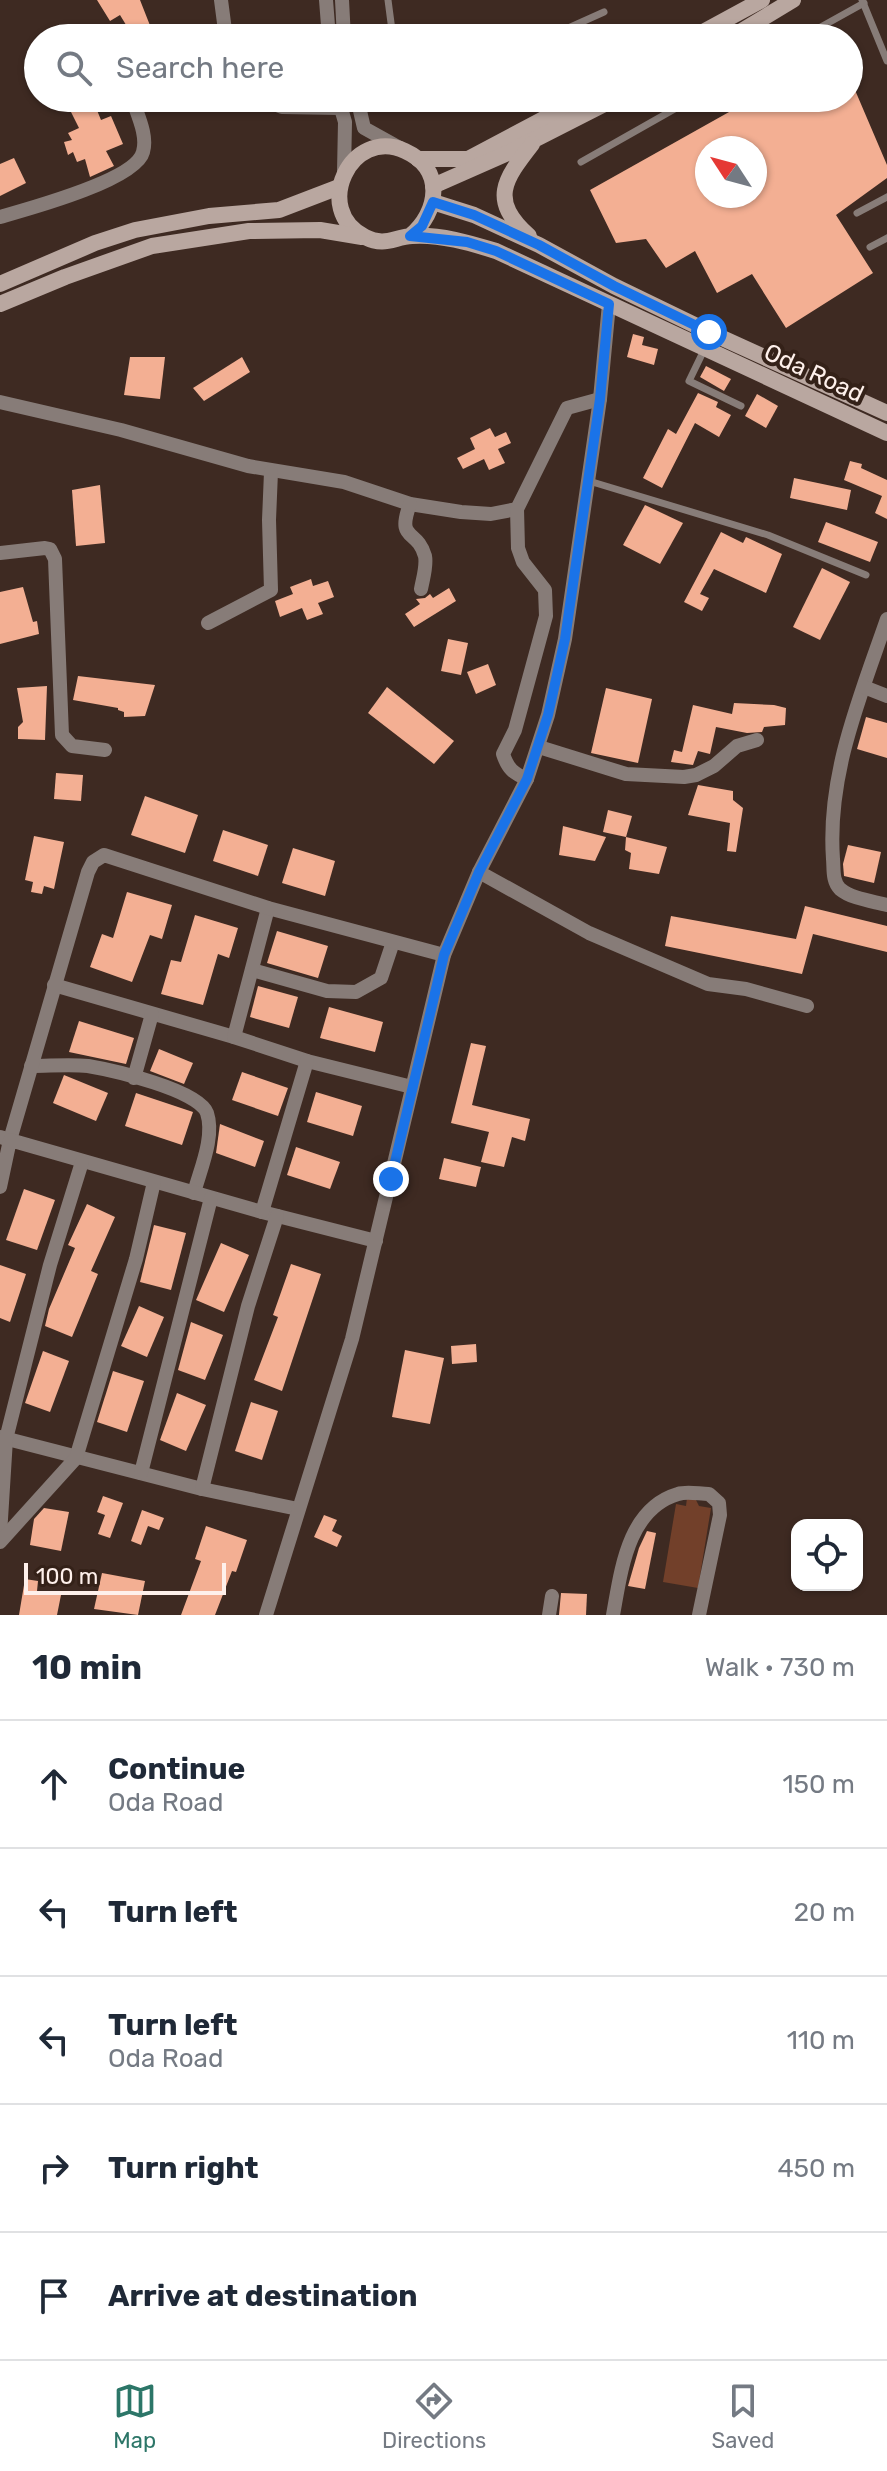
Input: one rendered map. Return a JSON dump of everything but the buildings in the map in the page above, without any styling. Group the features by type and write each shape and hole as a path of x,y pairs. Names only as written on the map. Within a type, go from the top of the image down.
{"street":[{"path":"221,0 224,24"},
{"path":"326,0 328,24"},
{"path":"342,0 343,24"},
{"path":"718,24 762,0"},
{"path":"753,24 793,0"},
{"path":"0,217 61,200 134,166 143,154 145,139 136,112"},
{"path":"342,112 345,122 339,202 344,217 353,229 366,238"},
{"path":"0,304 152,246 249,231 320,230 381,242 410,236 422,226 433,194 428,171 411,154 364,128 360,112"},
{"path":"0,284 95,243 135,230 209,216 279,210 342,180 355,159 370,150 386,147 411,154 468,159 557,112"},
{"path":"433,194 589,112"},
{"path":"536,139 513,168 505,196 511,218 539,245"},
{"name":"Oda Road","path":"433,194 709,332 887,413"},
{"name":"Oda Road","path":"410,236 467,242 496,251 887,433"},
{"path":"266,1615 352,1339 444,955 479,872 527,779 539,747 565,639 600,399 609,304"},
{"path":"527,779 513,774 503,754 515,730 532,671 546,616 546,599 545,590 523,562 518,548 517,509 567,408 600,399"},
{"path":"0,402 121,430 271,472 344,482 410,504 491,514 517,509"},
{"path":"208,623 271,590 271,472"},
{"path":"410,504 403,522 426,559 421,589"},
{"path":"0,553 50,549 55,559 62,735 72,746 105,750"},
{"path":"887,619 883,645 864,687 843,750 834,802 834,880 840,889 851,895 887,905"},
{"path":"864,687 887,696"},
{"path":"539,747 626,774 684,777 714,766 737,746 757,740"},
{"path":"0,1187 5,1138 31,1066 88,872 93,862 104,855 268,908 444,955"},
{"path":"479,872 589,933 708,984 746,989 807,1006"},
{"path":"234,1037 268,908"},
{"path":"252,970 327,991 356,992 381,978 393,942"},
{"path":"54,985 307,1061 412,1087"},
{"path":"134,1078 152,1014"},
{"path":"262,1212 307,1061"},
{"path":"31,1066 85,1066 134,1078 198,1101 207,1113 208,1134 194,1193"},
{"path":"5,1138 211,1198 376,1241"},
{"path":"0,1535 3,1438 50,1265 82,1162"},
{"path":"0,1542 76,1458 136,1259 154,1182"},
{"path":"141,1473 211,1198"},
{"path":"202,1489 248,1306 277,1216"},
{"path":"3,1438 202,1489 298,1509"},
{"path":"613,1615 624,1556 634,1532 662,1502 679,1493 709,1494 719,1503 720,1515 699,1615"},
{"path":"549,1615 552,1596"}],"lane":[{"path":"388,0 391,24"},
{"path":"824,24 863,1 887,61"},
{"path":"577,24 604,12"},
{"path":"581,162 669,112"},
{"path":"857,213 887,197"},
{"path":"870,247 887,238"},
{"path":"704,350 689,381 741,406"},
{"path":"587,481 768,535 866,575"}],"shaded area":[{"path":"687,1498 695,1498 699,1506 711,1508 698,1588 663,1582 676,1504 686,1506"}],"route":[{"path":"391,1179 444,955 479,872 527,779 548,715 565,639 600,399 609,304 496,251 467,242 410,236 422,226 433,202 474,215 709,332"}]}
